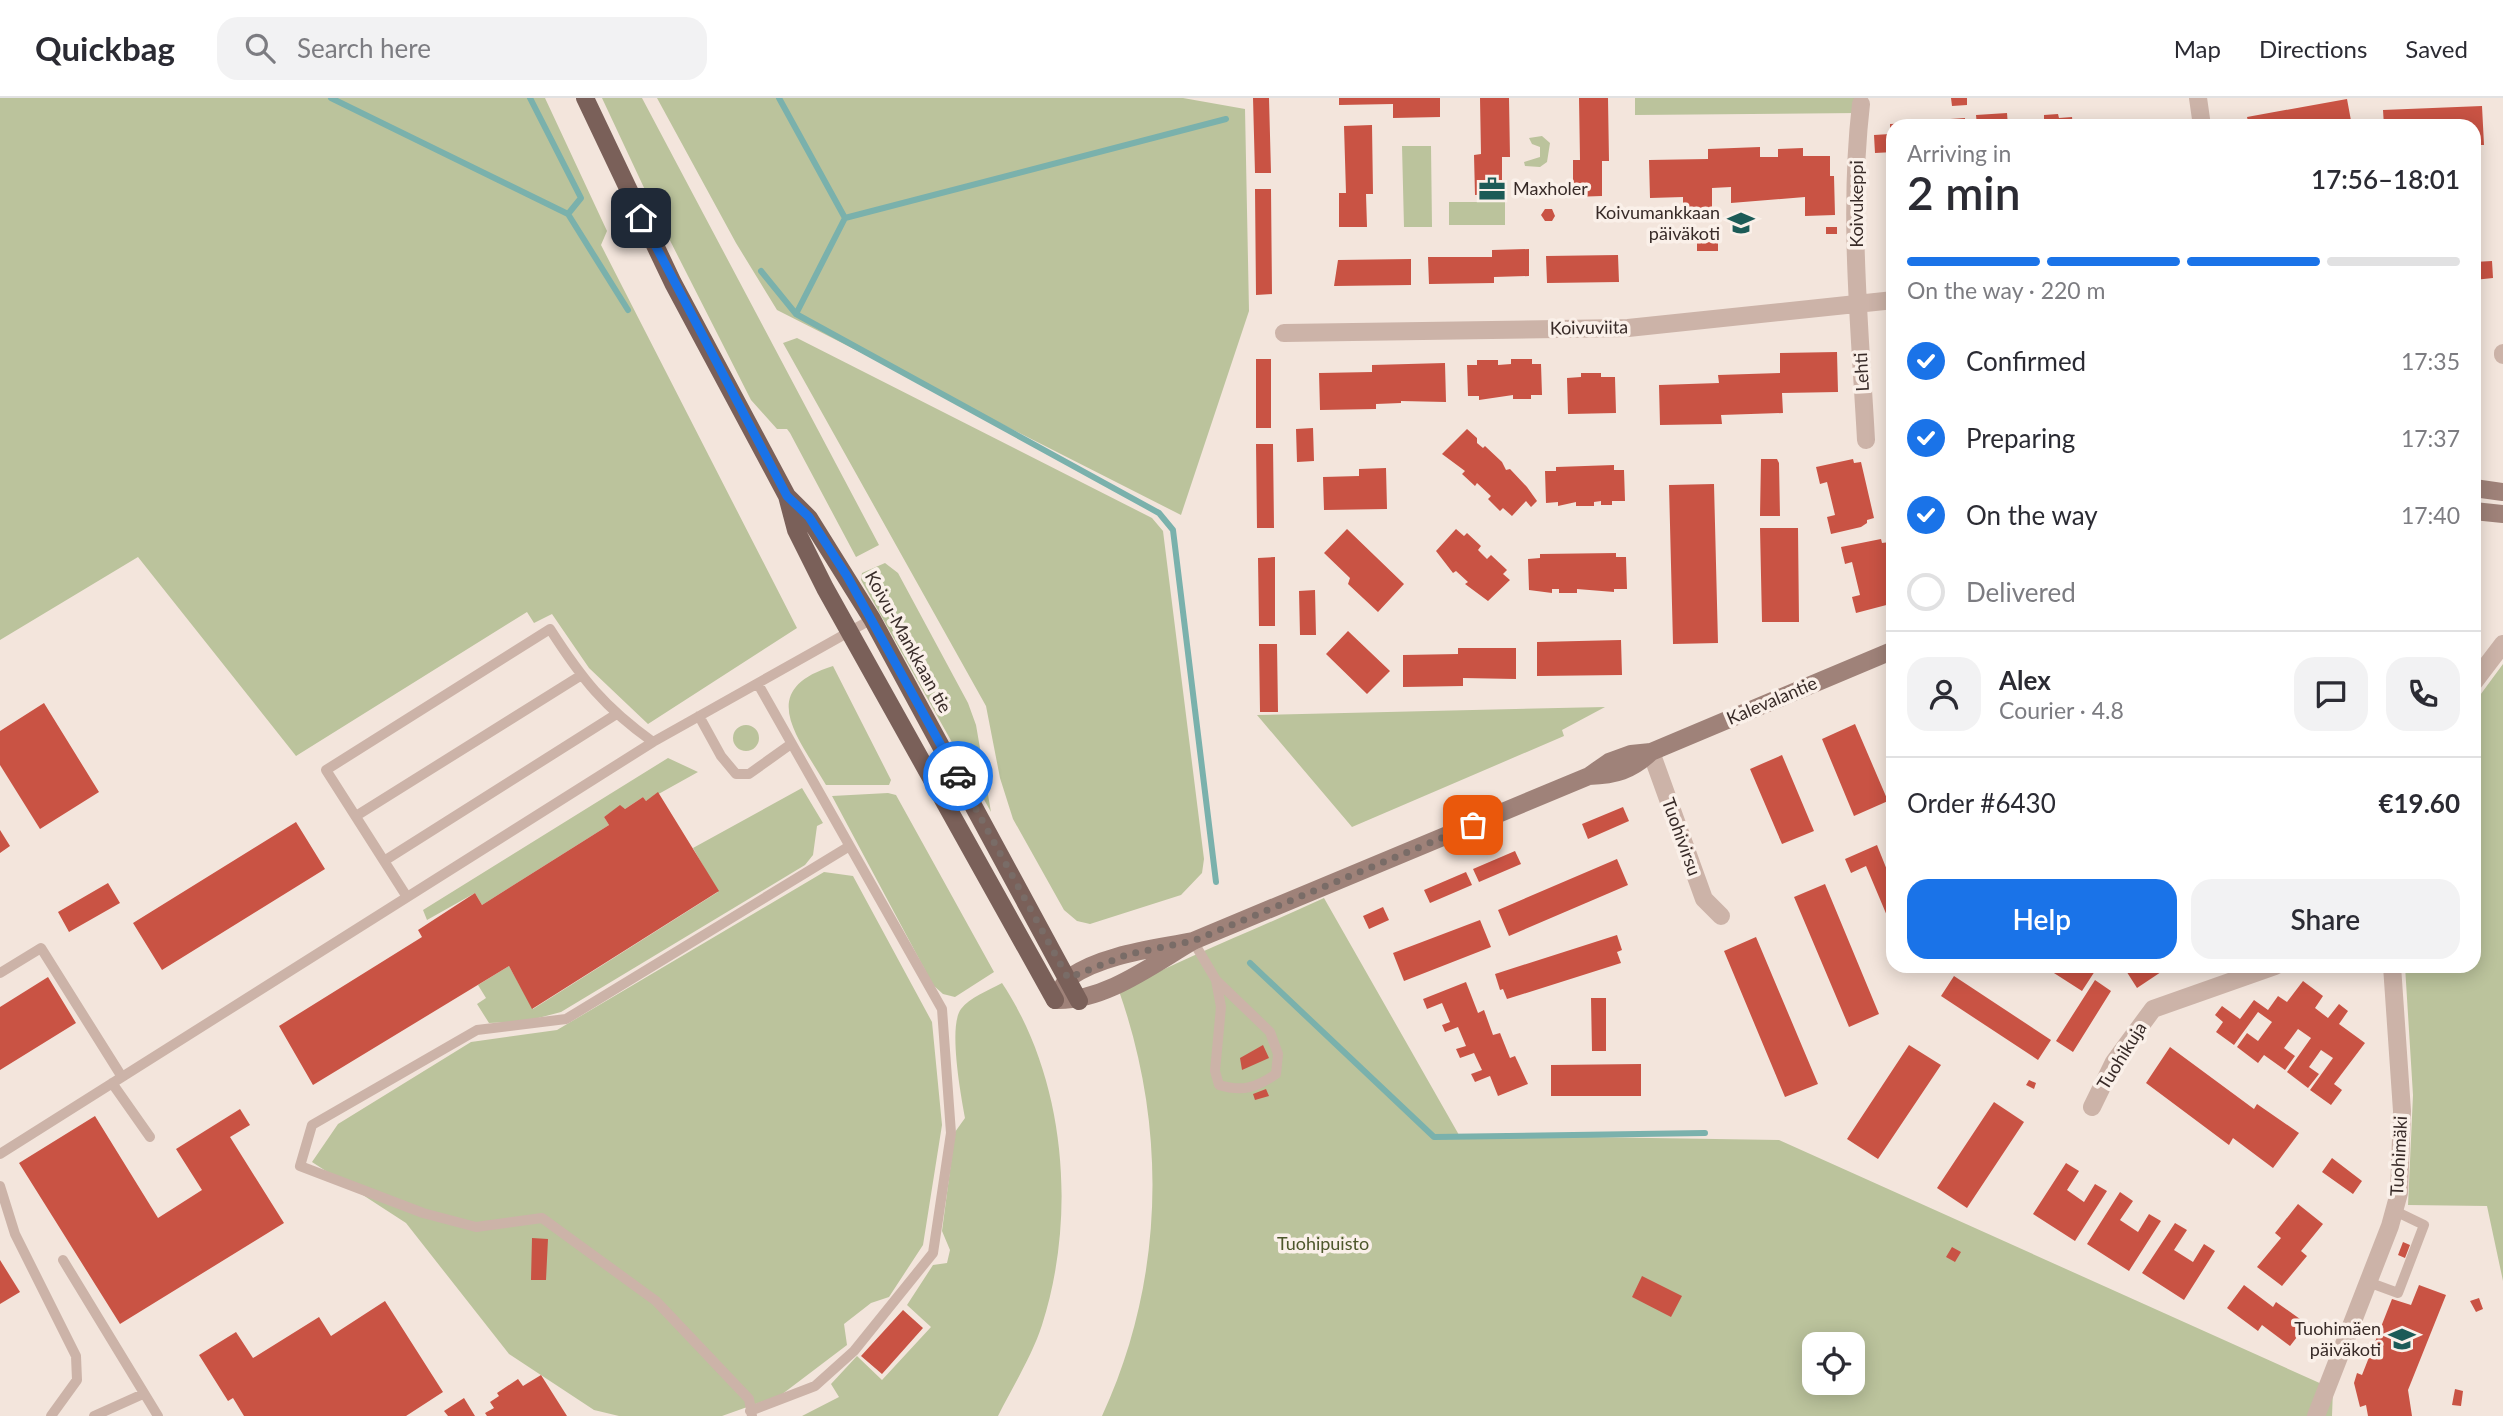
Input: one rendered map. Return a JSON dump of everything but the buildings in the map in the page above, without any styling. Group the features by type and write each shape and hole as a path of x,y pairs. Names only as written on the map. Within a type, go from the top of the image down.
{"main road":[{"name":"Koivu-Mankkaan tie","path":"585,98 673,283 787,496 796,530 849,632 1055,1000"},
{"path":"2481,489 2503,492"},
{"name":"Koivu-Mankkaan tie","path":"787,496 809,517 872,619 1079,1001"},
{"path":"2481,512 2503,514"},
{"name":"Kalevalantie","path":"1055,1000 1079,1001 1137,974 1193,941 1588,776 1631,754 1651,752 1886,653"},
{"name":"Kalevalantie","path":"1068,978 1129,954 1193,941"},
{"path":"1055,1000 1068,978"}],"street":[{"path":"2197,98 2202,119"},
{"name":"Koivukeppi","path":"1858,304 1856,148 1861,104"},
{"name":"Koivuviita","path":"1284,333 1628,328 1886,301"},
{"name":"Lehti","path":"1858,304 1866,440"},
{"path":"2481,673 2503,644"},
{"name":"Tuohivirsu","path":"1651,752 1704,899 1721,916"},
{"name":"Tuohikuja","path":"2092,1107 2114,1062 2153,1009 2255,973"},
{"name":"Tuohimäki","path":"2316,1416 2395,1211 2402,1166 2402,1111 2392,973"}],"lane":[{"path":"0,1154 653,742 872,619"},
{"path":"407,897 326,770 550,629 580,676 615,715 653,742"},
{"path":"356,816 580,676"},
{"path":"758,684 942,1009 951,1133 933,1253 854,1351 815,1386 751,1413 749,1399 656,1300 542,1218 476,1227 423,1213 300,1166 312,1125 477,1030 566,1018 848,847"},
{"path":"384,861 615,715"},
{"path":"699,716 721,756 736,774 749,774 791,744"},
{"path":"1193,941 1216,980 1270,1032 1278,1054 1276,1074 1261,1084 1241,1091 1219,1085 1215,1071 1221,1007 1216,980"},
{"path":"0,973 41,948 122,1077"},
{"path":"112,1083 150,1138"},
{"path":"0,1186 15,1234 76,1356 77,1380 51,1416"},
{"path":"2368,1282 2398,1293 2424,1225 2395,1211"},
{"path":"63,1260 158,1416"},
{"path":"94,1416 143,1395"}],"green space":[{"path":"0,98 545,98 607,231 601,245 797,628 648,724 589,668 552,614 534,623 527,612 296,756 138,557 0,640"},
{"path":"602,98 642,98 879,545 856,557 790,433 787,429 777,429 751,400 653,207"},
{"path":"657,98 1183,98 1245,109 1249,311 1181,515 777,310 736,243"},
{"path":"1635,98 1858,98 1858,113 1635,115"},
{"path":"1542,136 1550,143 1547,162 1540,167 1525,166 1524,162 1540,157 1540,147 1532,144 1529,138"},
{"path":"1402,146 1431,146 1432,227 1404,227"},
{"path":"1449,202 1505,202 1505,225 1449,225"},
{"path":"797,338 1152,518 1163,531 1204,859 1202,873 1181,895 1090,924 1077,921 1064,910 1013,819 1000,778 986,706 783,343"},
{"path":"885,563 898,573 968,703 976,725 991,812 861,580 862,573"},
{"path":"2503,664 2503,1281 2487,1206 2408,1205 2413,1095 2405,973 2481,973 2481,694"},
{"path":"833,666 891,780 889,785 826,785 795,733 789,702 795,688 809,676"},
{"path":"1605,707 1562,730 1564,736 1352,827 1257,715"},
{"path":"746,725 755,729 759,738 755,747 746,751 737,747 733,738 737,729"},
{"path":"668,758 698,772 646,801 643,797 625,809 620,806 604,817 609,825 482,905 475,893 427,920 423,910"},
{"path":"802,788 823,823 817,826 813,855 805,865 561,1012 527,1021 489,1023 477,1004 486,998 478,985 509,966 533,1009 718,892 693,848"},
{"path":"888,793 896,795 994,972 955,997 943,994 933,985 832,796"},
{"path":"824,872 853,876 932,1022 942,1125 923,1245 889,1297 871,1303 844,1324 847,1345 781,1395 722,1416 619,1416 594,1410 509,1354 406,1223 312,1162 338,1124 471,1042 557,1030"},
{"name":"Tuohipuisto","path":"1324,898 1459,1135 1779,1140 2333,1389 2332,1416 1102,1416 1123,1365 1138,1313 1148,1259 1152,1205 1152,1151 1146,1097 1135,1044 1119,991"},
{"path":"1002,983 1024,1021 1040,1062 1052,1105 1059,1149 1062,1194 1060,1239 1053,1283 1033,1348 998,1416 802,1416 839,1397 831,1384 857,1356 882,1380 931,1327 907,1305 933,1265 947,1263 950,1250 942,1231 955,1132 965,1118 955,1045 957,1018 969,1001"}],"waterway":[{"path":"331,98 568,214 628,310"},
{"path":"530,98 581,198 568,214"},
{"path":"779,98 845,218"},
{"path":"796,314 845,218 1226,119"},
{"path":"761,271 796,314 1159,513 1173,530 1216,882"},
{"path":"1250,963 1434,1137 1705,1133"}],"way so far":[{"path":"958,776 1068,978 1129,954 1193,941 1473,825"}],"place":[{"name":"Maxholer","path":"1492,189"},
{"name":"Koivumankkaan päiväkoti","path":"1741,223"},
{"name":"Tuohimäen päiväkoti","path":"2402,1339"}],"route":[{"path":"641,218 787,496 809,517 847,576 958,776"}]}
